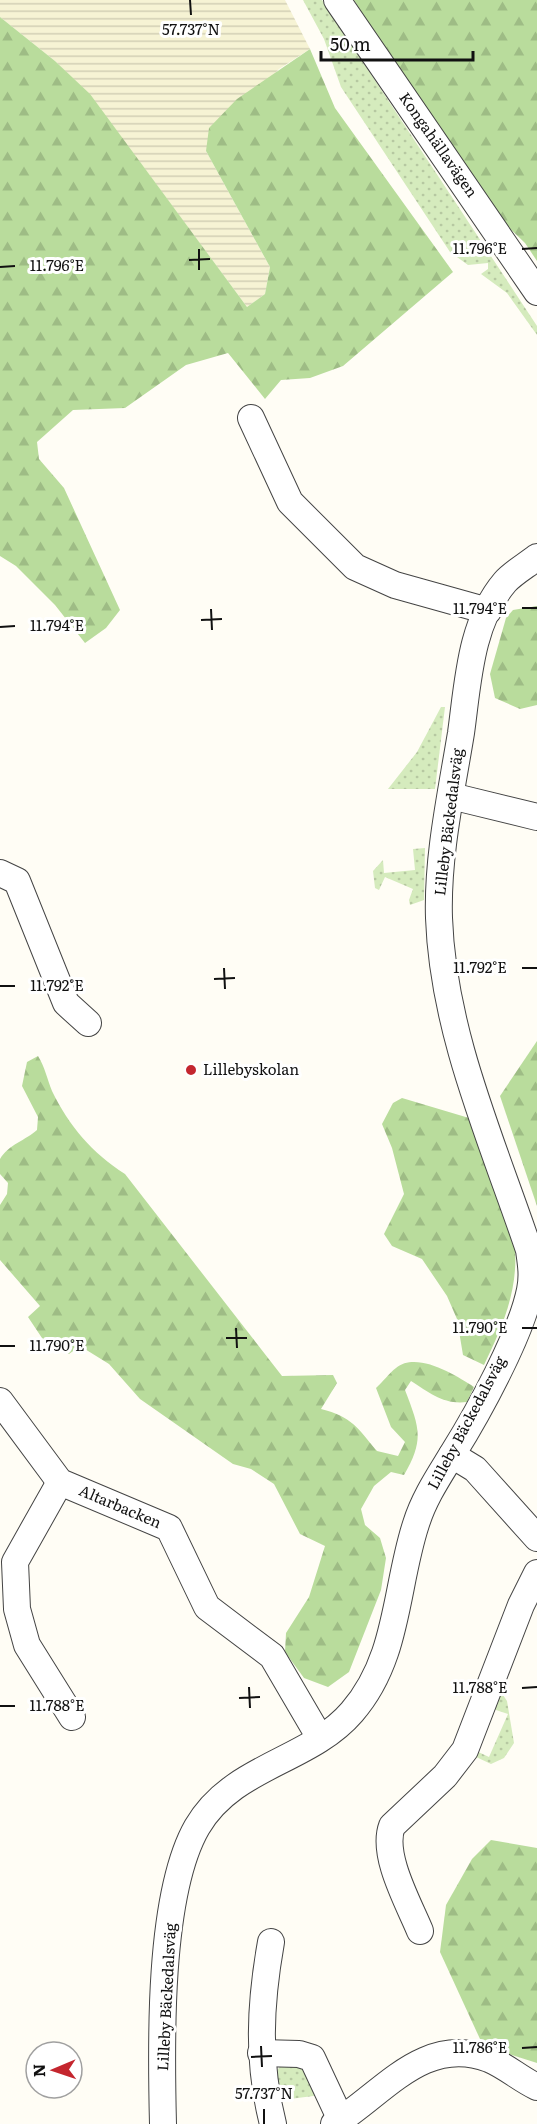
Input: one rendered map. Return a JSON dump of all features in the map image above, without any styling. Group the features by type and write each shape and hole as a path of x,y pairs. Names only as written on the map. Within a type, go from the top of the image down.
{"street":[{"name":"Kongahällavägen","path":"337,0 537,292"},
{"path":"251,418 290,502 356,567 395,585 488,611"},
{"name":"Lilleby Bäckedalsväg","path":"163,2124 168,1946 173,1903 185,1855 197,1827 224,1794 245,1778 320,1738 353,1711 386,1654 416,1524 429,1493 452,1455 519,1324 530,1291 532,1272 529,1250 467,1070 442,959 440,890 472,653 488,611 505,582 537,557"},
{"path":"451,796 537,817"},
{"path":"0,873 17,882 66,1003 88,1023"},
{"name":"Altarbacken","path":"0,1401 60,1482 169,1528 207,1607 272,1656 320,1738"},
{"path":"452,1455 476,1469 537,1538"},
{"name":"Altarbacken","path":"60,1482 15,1562 17,1609 27,1646 72,1717"},
{"path":"420,1931 392,1861 389,1834 392,1826 446,1776 465,1750 521,1605 537,1573"},
{"path":"271,1942 261,2004 261,2052 267,2101 273,2124"},
{"path":"261,2052 299,2054 312,2058 319,2069 337,2122 394,2078 428,2060 452,2052 463,2052 489,2059 537,2087"}],"shaded area":[{"path":"0,0 285,0 310,49 279,69 206,151 270,267 265,294 247,307 90,95 55,61 0,17"}],"green space":[{"path":"303,0 322,0 537,326 537,335 507,293 481,274 488,269 488,263 468,265 450,252 341,87 324,39"},
{"path":"354,0 537,0 537,261 525,243 478,198"},
{"path":"0,17 55,61 90,94 247,307 265,294 270,267 206,151 209,128 237,99 310,49 335,108 453,272 343,366 310,378 281,380 265,399 228,353 186,365 125,408 73,410 37,442 39,459 64,488 120,610 106,628 85,643 55,605 16,566 0,556"},
{"path":"537,606 537,705 520,709 495,698 490,674 506,618 513,610"},
{"path":"441,707 445,707 435,789 388,789 417,752"},
{"path":"425,848 424,900 410,905 409,900 413,889 385,877 379,890 375,888 373,871 383,860 384,873 415,870 413,849"},
{"path":"537,1041 537,1206 500,1096"},
{"path":"38,1056 52,1091 82,1138 125,1174 282,1376 333,1375 337,1383 321,1409 347,1419 377,1451 398,1456 405,1442 391,1427 376,1388 393,1370 405,1363 425,1363 447,1371 474,1387 467,1402 444,1400 411,1381 405,1390 418,1433 411,1463 404,1475 391,1472 374,1486 361,1509 365,1525 380,1538 386,1558 381,1590 349,1672 328,1687 304,1678 285,1652 286,1633 309,1597 325,1546 300,1534 274,1484 251,1469 233,1464 140,1399 109,1364 80,1346 69,1354 42,1338 28,1317 40,1306 0,1260 0,1205 7,1194 8,1183 0,1174 0,1159 8,1150 37,1130 38,1117 22,1086 27,1062"},
{"path":"402,1098 469,1118 515,1249 514,1280 507,1309 484,1365 463,1355 457,1319 447,1296 422,1259 392,1246 384,1234 404,1194 392,1148 382,1124 393,1103"},
{"path":"497,1694 503,1695 507,1701 514,1743 504,1758 491,1764 474,1756 472,1749 489,1757 508,1714 484,1706"},
{"path":"491,1840 537,1848 537,2063 487,2047 480,2039 440,1952 446,1905 472,1859"},
{"path":"297,2059 321,2095 274,2101 278,2069"}],"place":[{"name":"Lillebyskolan","path":"191,1070"}]}
